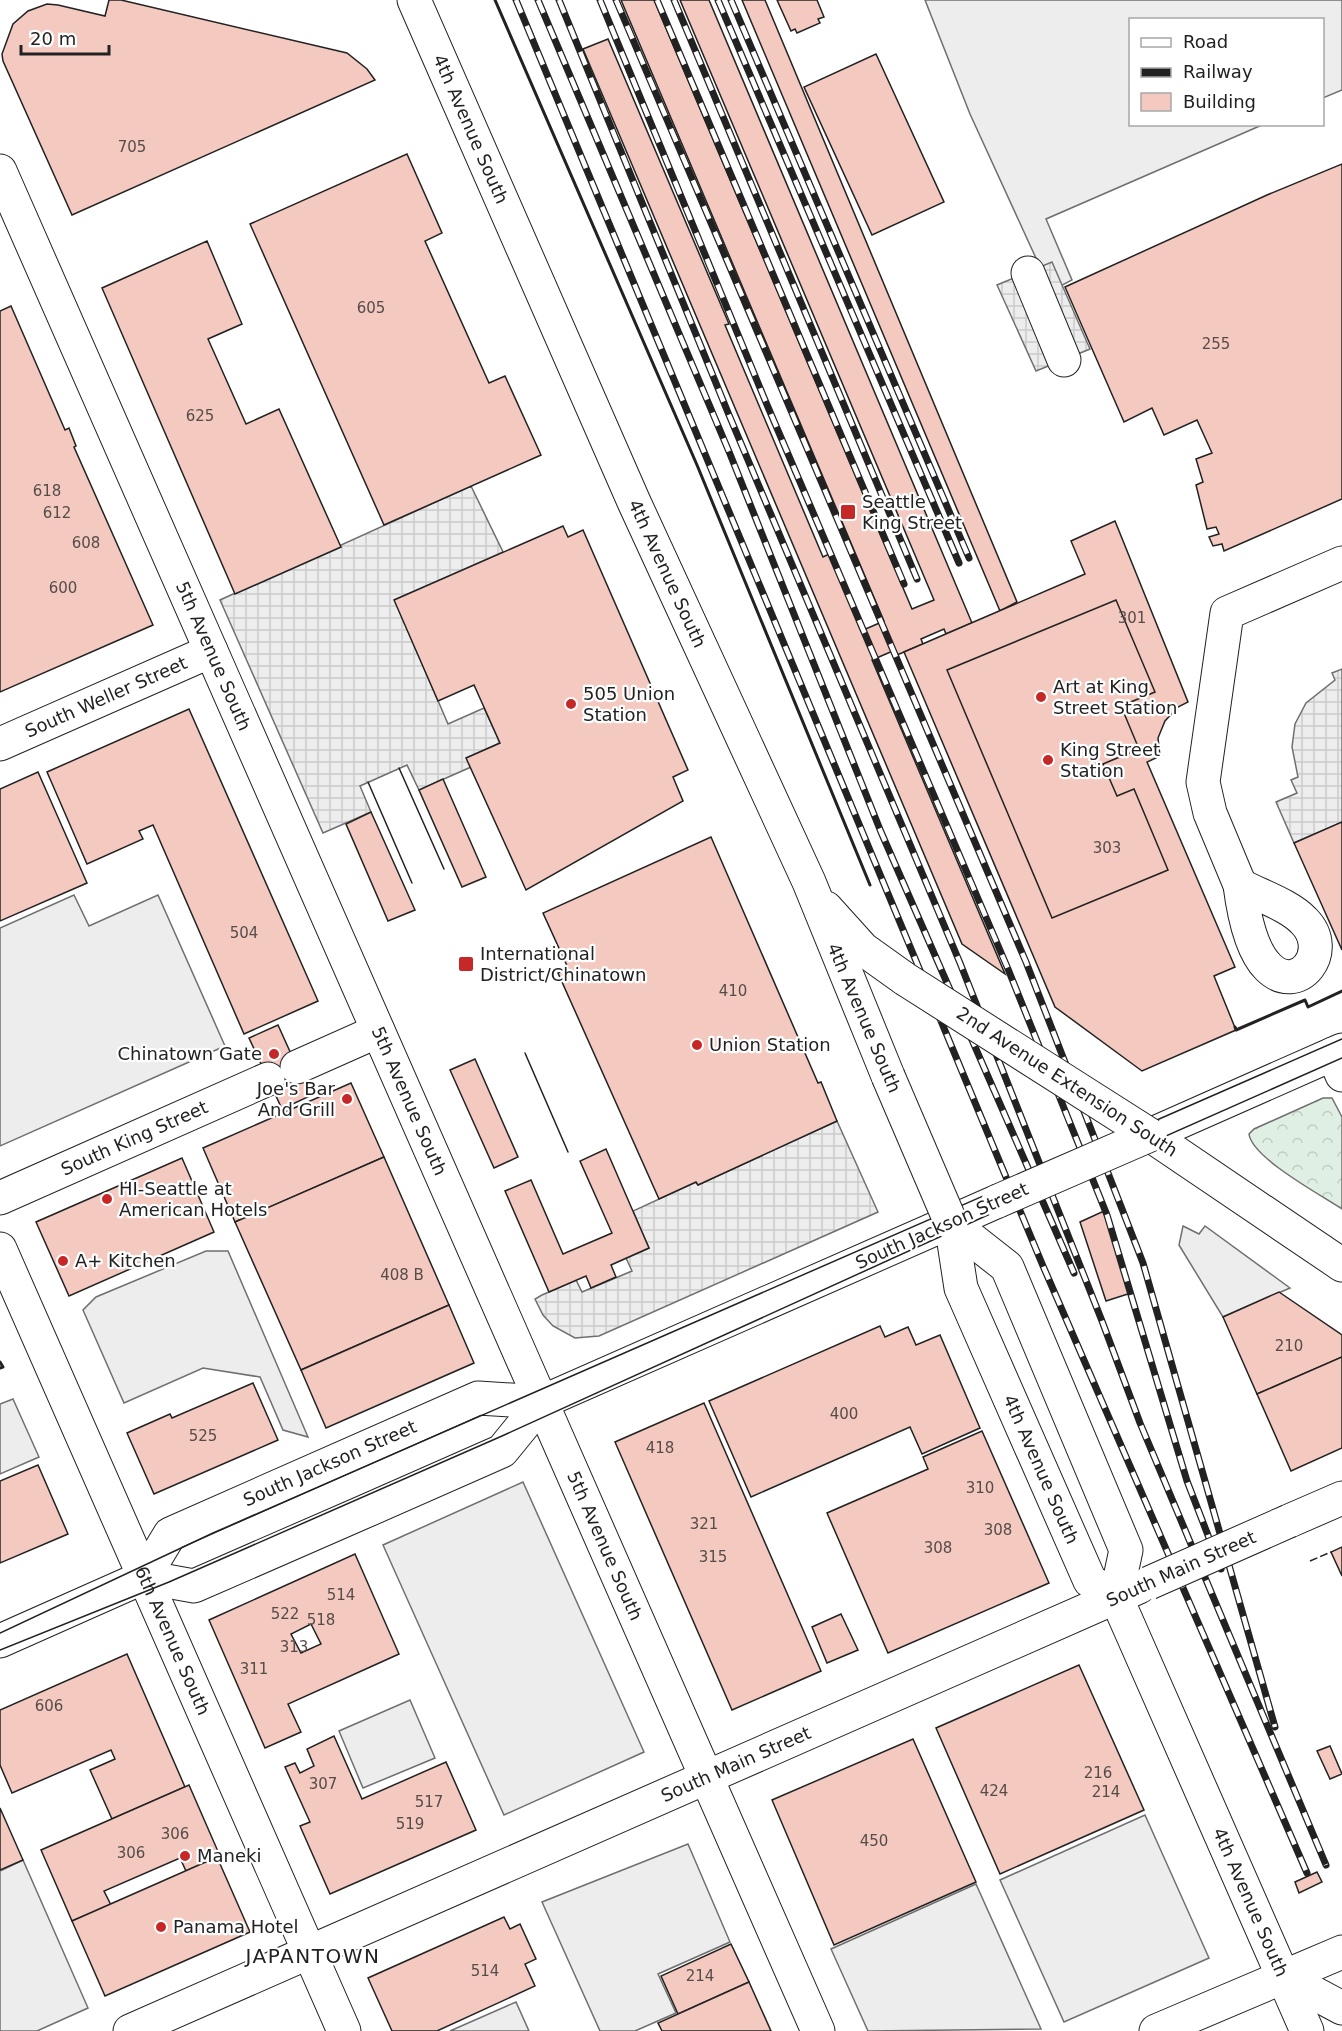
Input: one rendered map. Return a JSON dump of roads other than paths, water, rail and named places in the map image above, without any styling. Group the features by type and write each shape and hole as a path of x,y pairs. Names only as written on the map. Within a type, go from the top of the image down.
{"main road":[{"name":"4th Avenue South","path":"414,0 634,502 809,882 951,1222 962,1288 1090,1581 1116,1597 1307,2031"},
{"name":"5th Avenue South","path":"0,171 818,2031"},
{"path":"1028,273 1064,360"},
{"path":"1240,885 1210,813 1203,782 1227,614 1342,563"},
{"name":"South Weller Street","path":"0,744 211,651"},
{"name":"2nd Avenue Extension South","path":"809,882 843,928 886,966 1150,1135 1342,1265"},
{"name":"South King Street","path":"0,1197 378,1031"},
{"name":"South Jackson Street","path":"542,1402 478,1398 170,1534 144,1577 194,1586 502,1451 542,1402 1150,1135 1339,1060"},
{"path":"951,1222 1007,1267 1126,1550 1116,1597"},
{"name":"6th Avenue South","path":"0,1249 344,2031"},
{"name":"South Main Street","path":"130,2031 1342,1498"},
{"path":"0,1641 144,1577"},
{"path":"1156,2031 1342,1952"},
{"path":"1284,1977 1342,2008"}],"tram line":[{"path":"399,768 444,869"},
{"path":"368,782 412,883"},
{"path":"0,1633 213,1533 1342,1039"},
{"path":"525,1053 568,1152"},
{"path":"0,1650 169,1582 502,1436 1001,1209 1342,1058"}],"railway":[{"path":"516,0 1043,1266 1307,1873"},
{"path":"538,0 730,454 881,832 1074,1273"},
{"path":"559,0 729,415 960,963 1140,1423 1326,1865"},
{"path":"600,0 765,400 1008,969 1107,1215 1187,1481 1221,1569"},
{"path":"616,0 1026,962 1143,1263 1275,1727"},
{"path":"657,0 904,584"},
{"path":"674,0 917,579"},
{"path":"718,0 959,563"},
{"path":"731,0 969,558"}],"place":[{"name":"Seattle King Street","path":"848,512"},
{"name":"Art at King Street Station","path":"1041,697"},
{"name":"505 Union Station","path":"571,704"},
{"name":"King Street Station","path":"1048,760"},
{"name":"International District/Chinatown","path":"466,964"},
{"name":"Union Station","path":"697,1045"},
{"name":"Chinatown Gate","path":"274,1054"},
{"name":"Joe's Bar And Grill","path":"347,1099"},
{"name":"HI-Seattle at American Hotels","path":"107,1199"},
{"name":"A+ Kitchen","path":"63,1261"},
{"name":"Maneki","path":"185,1856"},
{"name":"Panama Hotel","path":"161,1927"}],"district":[{"name":"JAPANTOWN","path":"313,1956"}]}
